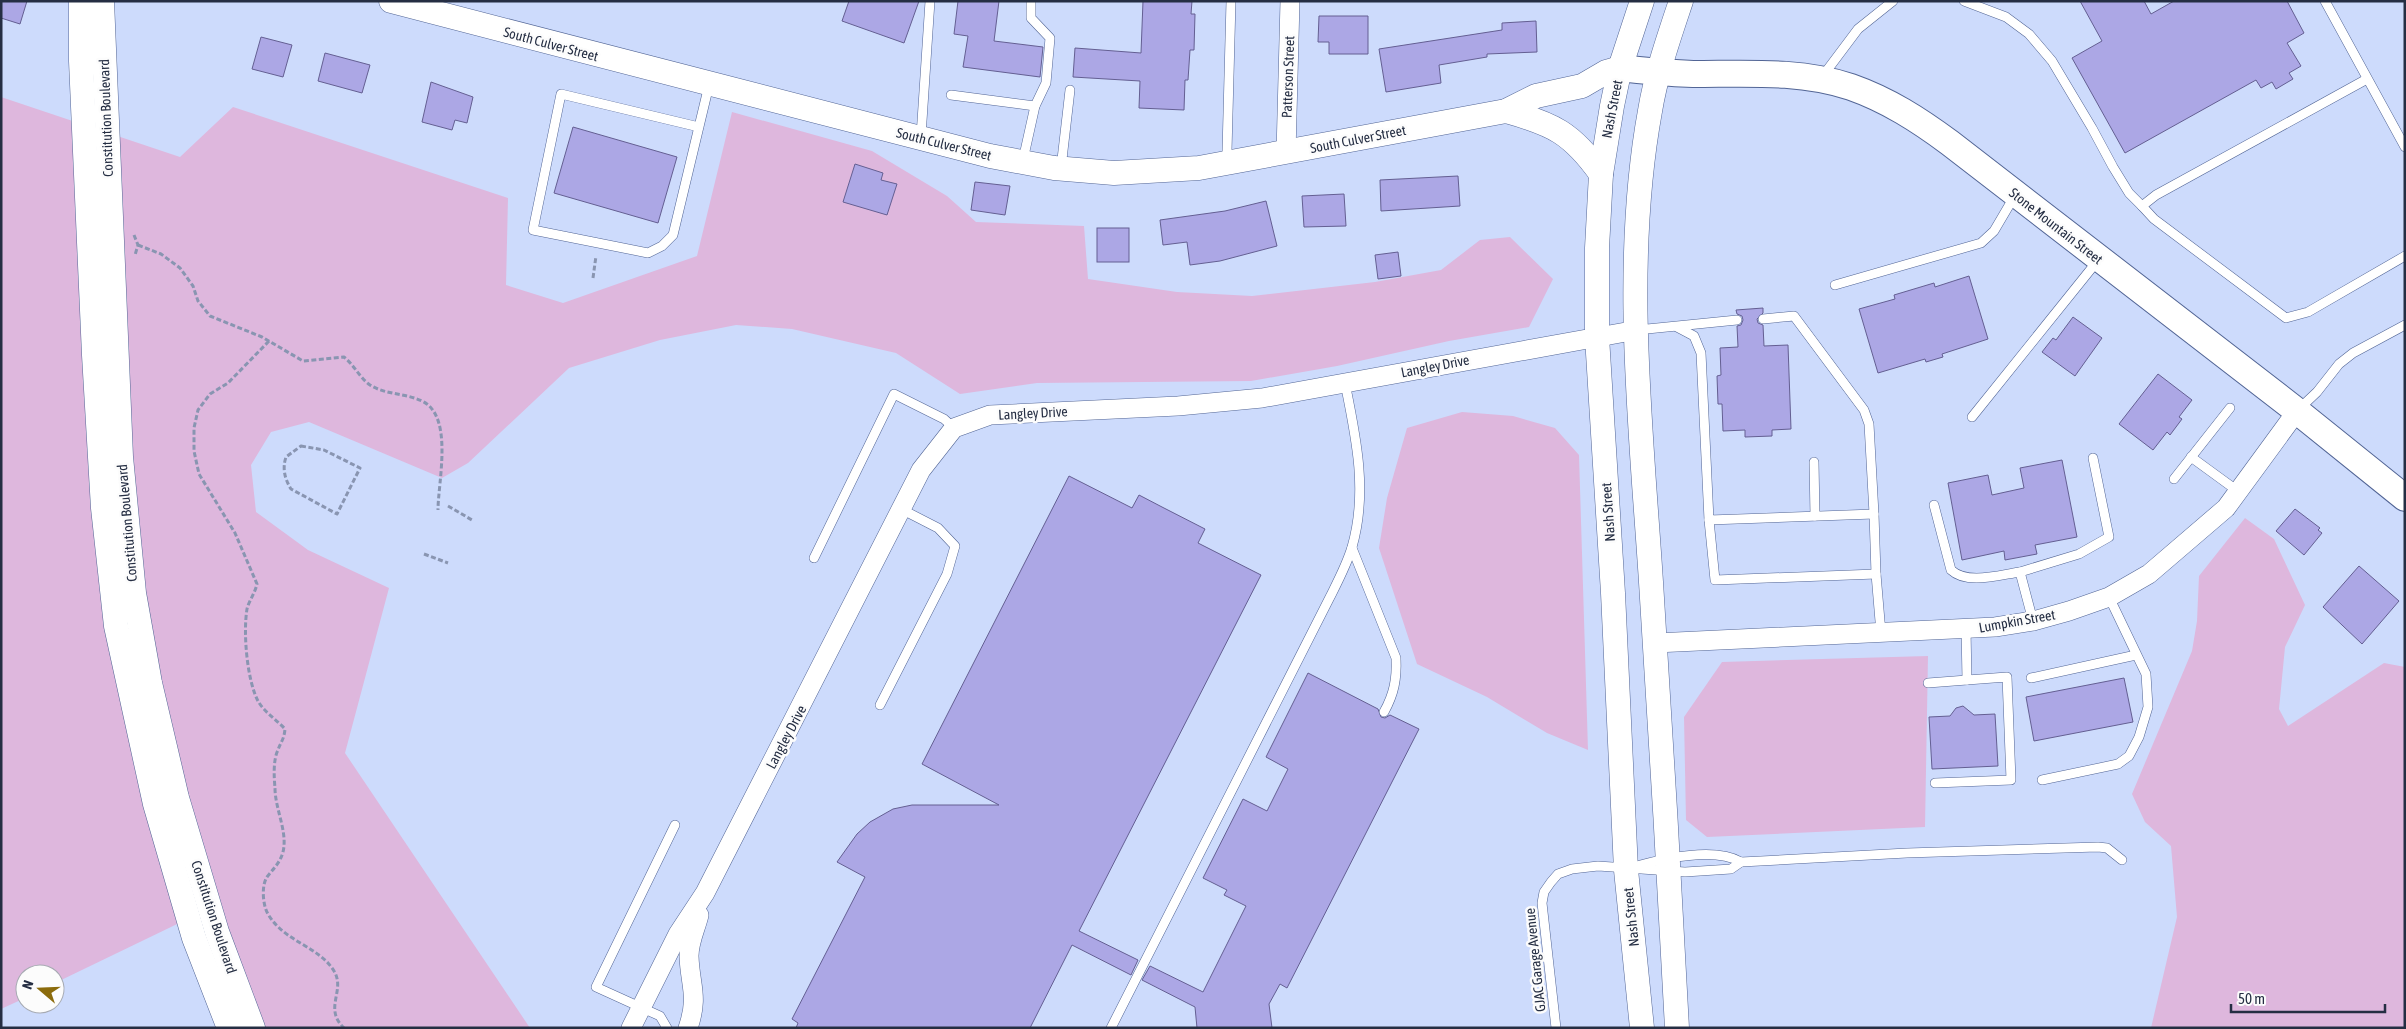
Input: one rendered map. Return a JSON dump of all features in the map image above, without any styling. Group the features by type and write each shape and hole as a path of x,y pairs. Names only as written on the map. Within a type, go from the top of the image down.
{"main road":[{"name":"Stone Mountain Street","path":"1620,68 1659,72 1779,74 1821,80 1850,87 1886,101 1918,120 2016,194 2297,410 2405,498"}],"street":[{"name":"Constitution Boulevard","path":"81,1 81,61 94,355 103,508 116,626 157,812 194,938 229,1028"},
{"name":"Constitution Boulevard","path":"102,1 121,457 134,593 150,683 178,798 217,932 253,1028"},
{"name":"South Culver Street","path":"391,1 920,138 1022,163 1061,169 1114,173 1199,168 1506,111"},
{"name":"Patterson Street","path":"1286,152 1290,1"},
{"name":"Nash Street","path":"1642,1 1620,68 1612,106 1601,174 1597,248 1597,337 1613,593 1626,870 1642,1028"},
{"path":"1677,1028 1637,330 1637,236 1640,189 1650,108 1659,72 1682,1"},
{"path":"1506,111 1536,96 1582,86 1606,72 1620,68"},
{"path":"1506,111 1555,127 1582,148 1601,174"},
{"name":"Langley Drive","path":"631,1028 678,934 706,893 901,510 932,454 954,428 990,415 1178,406 1262,398 1637,330"},
{"name":"Lumpkin Street","path":"1655,642 1966,629 2033,621 2109,598 2149,574 2226,508 2297,410"},
{"name":"Langley Drive","path":"688,1028 695,996 689,954 706,893"}],"lane":[{"path":"920,138 930,1"},
{"path":"1022,163 1035,106 1046,83 1050,38 1031,18 1032,1"},
{"path":"1229,163 1231,1"},
{"path":"1821,80 1858,28 1882,4 1893,1"},
{"path":"1964,1 2006,17 2030,34 2052,61 2129,193 2154,219 2286,318 2308,312 2405,256"},
{"path":"2325,1 2405,147"},
{"path":"2142,206 2156,195 2367,79"},
{"path":"699,127 561,94 533,230 648,252 662,246 673,235 699,127 709,82"},
{"path":"1061,169 1070,90"},
{"path":"951,95 1035,106"},
{"path":"1834,285 1981,243 1994,231 2016,194"},
{"path":"1972,417 2099,259"},
{"path":"1763,319 1794,316 1864,410 1869,424 1876,574 1882,633"},
{"path":"1637,330 1737,320"},
{"path":"2297,410 2317,392 2339,364 2353,353 2405,325"},
{"path":"1677,327 1694,336 1701,353 1709,520 1715,580 1876,574"},
{"path":"1111,1028 1330,597 1352,548 1360,499 1360,473 1345,383"},
{"path":"814,558 894,394 944,419 954,428"},
{"path":"2174,479 2230,408"},
{"path":"2191,457 2239,492"},
{"path":"1934,505 1951,570 1958,576 1968,578 2020,572 2079,554 2109,538 2093,458"},
{"path":"1814,462 1815,516"},
{"path":"880,705 947,574 955,546 938,528 901,510"},
{"path":"1709,520 1874,514"},
{"path":"1352,548 1396,658 1397,674 1393,695 1384,712"},
{"path":"2020,572 2033,621"},
{"path":"2042,780 2118,764 2129,756 2139,737 2148,707 2146,674 2109,598"},
{"path":"1966,629 1967,680"},
{"path":"2031,678 2136,655"},
{"path":"1928,682 2008,678 2011,780 1934,783"},
{"path":"667,1028 660,1016 596,987 675,825"},
{"path":"1626,870 1730,856 1741,862 1907,853 2098,847 2107,848 2122,860"},
{"path":"1667,865 1731,869 1741,862"},
{"name":"GJAC Garage Avenue","path":"1556,1028 1542,903 1544,892 1558,874 1572,869 1598,866 1626,870 1667,865"}],"path":[{"path":"138,245 161,254 180,268 193,286 198,301 205,312 269,341 303,361 344,357 367,383 377,389 413,398 427,404 436,416 442,438 438,510"},
{"path":"593,278 594,268"},
{"path":"269,341 228,383 210,394 198,410 194,428 194,451 199,474 235,533 257,584 247,607 244,637 249,668 258,701 285,729 284,741 278,750 276,760 274,789 284,840 283,852 275,870 266,878 263,894 267,913 281,931 307,948 334,971 337,982 334,1011 336,1020 344,1028"},
{"path":"301,446 314,447 360,468 349,491 337,514 292,489 285,478 284,464 286,457 301,446"},
{"path":"448,506 472,520"},
{"path":"424,554 448,563"}],"shaded area":[{"path":"1,97 180,157 233,107 508,198 506,285 563,303 697,256 732,112 872,151 947,196 976,222 1084,226 1088,279 1177,292 1252,296 1375,282 1441,270 1480,240 1510,237 1553,279 1529,327 1449,341 1337,366 1251,381 1037,383 960,394 896,353 792,329 736,325 660,340 569,368 468,463 442,478 309,422 271,432 251,465 256,512 308,550 389,588 345,753 530,1028 237,1028 200,913 65,978 65,964 15,964 15,1003 1,1009"},
{"path":"1462,412 1513,416 1555,428 1579,455 1588,750 1547,733 1487,697 1417,664 1379,548 1387,498 1407,428"},
{"path":"2245,518 2274,539 2305,605 2285,647 2279,709 2288,726 2384,663 2405,667 2405,1028 2151,1028 2177,917 2171,846 2145,822 2132,794 2192,651 2197,621 2199,576"},
{"path":"1928,656 1925,827 1707,837 1686,820 1684,717 1722,662"}],"building":[{"path":"1,1 27,1 20,24 1,18"},
{"path":"849,1 919,1 904,43 842,21"},
{"path":"958,1 999,1 994,41 1043,47 1040,77 963,67 968,36 954,34"},
{"path":"1143,1 1192,1 1191,14 1195,14 1194,50 1190,50 1188,80 1185,80 1184,110 1139,108 1140,81 1073,77 1075,48 1141,53"},
{"path":"2080,1 2144,1 2151,14 2174,1 2287,1 2304,33 2287,43 2301,66 2289,73 2293,79 2276,89 2272,82 2261,88 2256,80 2125,153 2072,58 2102,41"},
{"path":"1319,16 1368,16 1368,54 1329,54 1329,42 1318,42"},
{"path":"1536,21 1537,52 1487,54 1487,57 1439,65 1441,83 1386,92 1379,49 1502,30 1502,23"},
{"path":"261,37 292,45 283,77 252,69"},
{"path":"325,53 370,65 362,93 318,81"},
{"path":"431,82 473,97 467,123 455,120 452,130 422,122"},
{"path":"573,127 677,157 658,223 554,193"},
{"path":"855,164 883,173 881,180 897,184 887,215 843,202"},
{"path":"1458,176 1460,206 1381,211 1380,180"},
{"path":"975,182 1010,186 1005,215 971,210"},
{"path":"1344,194 1346,226 1304,227 1302,196"},
{"path":"1266,201 1277,246 1220,261 1190,265 1187,242 1163,245 1160,220 1225,211"},
{"path":"1097,228 1129,228 1129,262 1097,262"},
{"path":"1398,252 1401,276 1378,279 1375,255"},
{"path":"1969,276 1988,339 1942,354 1943,357 1926,362 1925,359 1878,373 1859,309 1895,299 1894,295 1934,283 1935,287"},
{"path":"1763,308 1763,313 1757,319 1758,323 1763,325 1764,346 1788,345 1791,429 1772,430 1772,436 1745,437 1745,430 1723,431 1722,404 1718,404 1717,376 1721,375 1720,348 1738,347 1737,326 1741,325 1743,320 1736,310"},
{"path":"2073,317 2102,338 2075,376 2042,352 2053,338 2056,340"},
{"path":"2158,374 2192,400 2179,417 2182,419 2170,435 2167,432 2153,450 2119,424"},
{"path":"2062,460 2077,537 2035,545 2037,554 2005,560 2004,551 1962,560 1948,483 1988,475 1992,495 2024,488 2020,468"},
{"path":"1069,476 1132,508 1139,495 1205,529 1198,543 1261,575 1079,931 1138,960 1131,975 1072,945 1030,1028 796,1028 798,1023 792,1019 865,877 837,862 857,834 870,822 893,809 912,805 999,805 922,764"},
{"path":"2295,509 2320,528 2318,530 2322,533 2304,555 2276,531"},
{"path":"2359,566 2399,601 2362,644 2323,607"},
{"path":"1308,673 1378,709 1381,717 1385,718 1390,715 1419,729 1287,988 1280,984 1269,1004 1272,1028 1197,1028 1195,1007 1142,980 1150,966 1203,992 1246,906 1224,895 1227,890 1203,878 1243,799 1267,811 1288,769 1266,757"},
{"path":"2124,678 2133,722 2034,741 2026,697"},
{"path":"1963,706 1974,715 1995,714 1998,766 1932,769 1929,717 1950,716 1956,708"}]}
